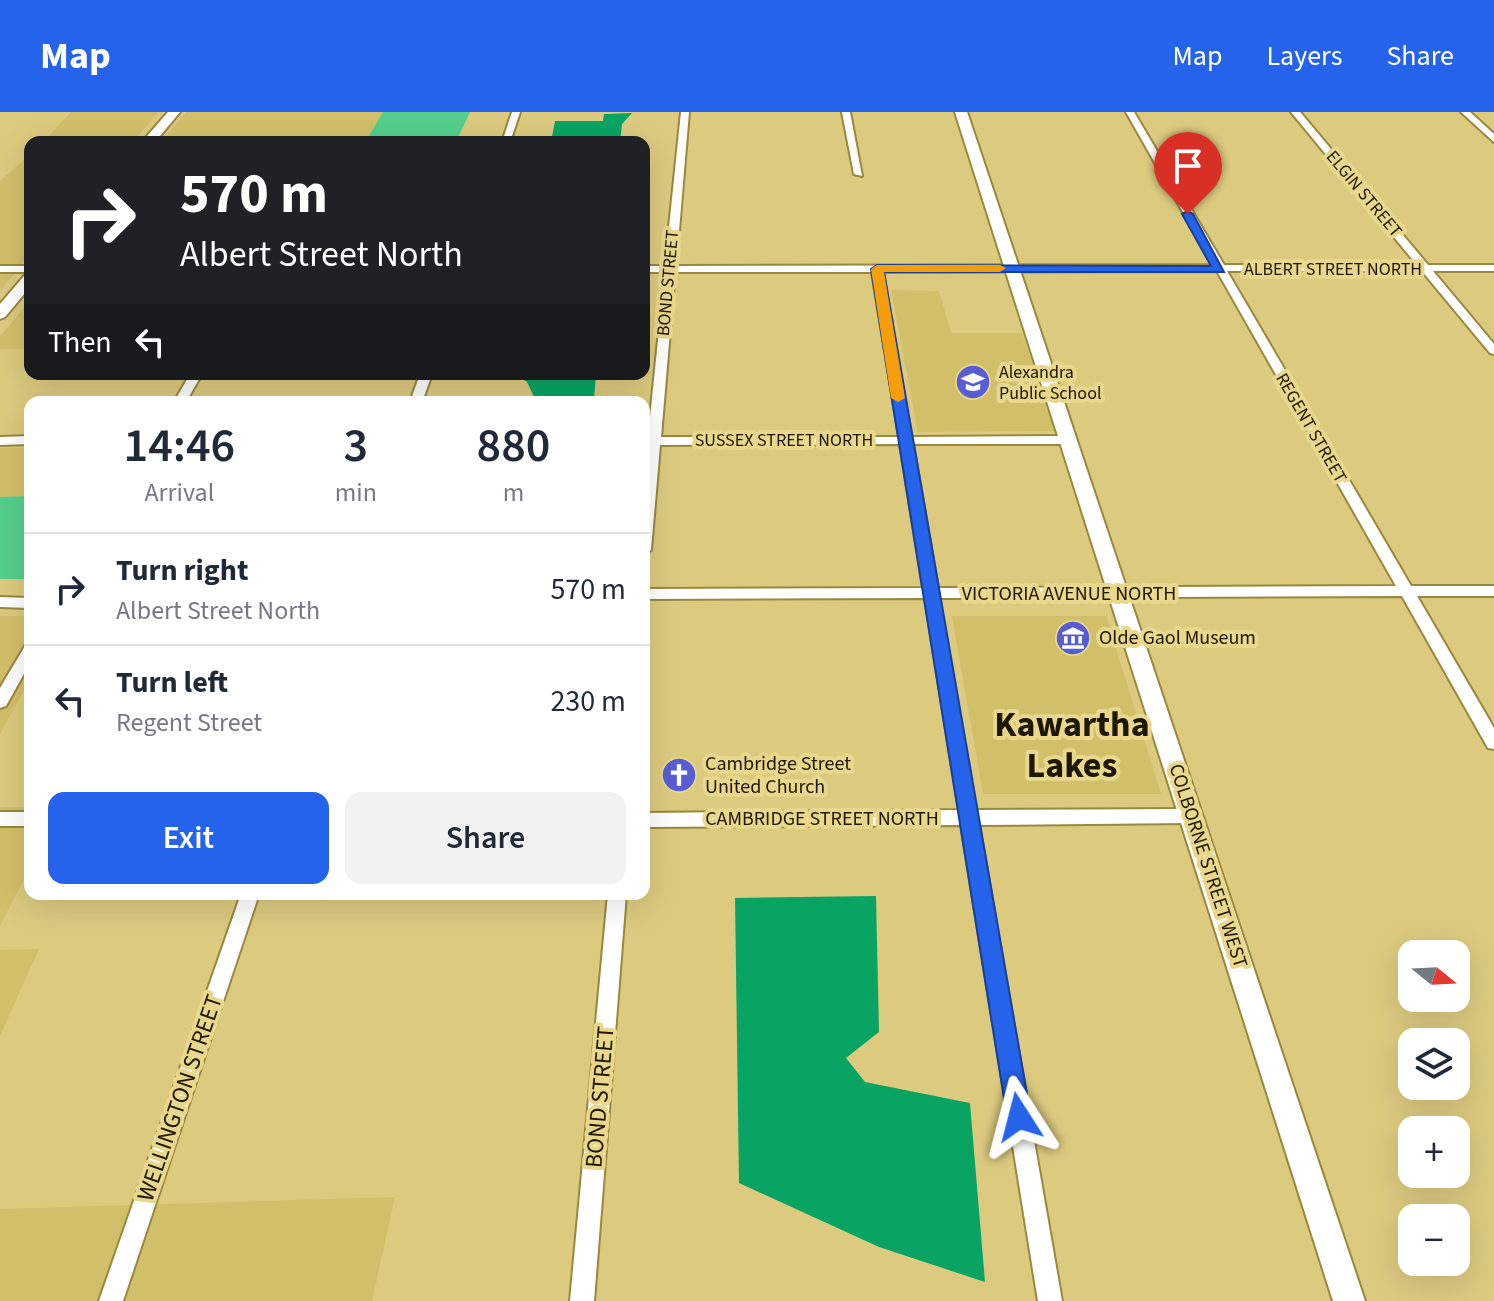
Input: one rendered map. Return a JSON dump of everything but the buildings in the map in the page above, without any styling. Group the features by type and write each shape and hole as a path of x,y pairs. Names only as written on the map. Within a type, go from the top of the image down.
{"main road":[{"path":"153,136 174,112"},
{"name":"COLBORNE STREET WEST","path":"961,112 1349,1301"},
{"path":"0,314 24,285"}],"street":[{"path":"508,136 516,112"},
{"name":"BOND STREET","path":"650,432 685,112"},
{"path":"846,112 859,174"},
{"name":"REGENT STREET","path":"1130,112 1494,743"},
{"name":"ELGIN STREET","path":"1295,112 1494,351"},
{"path":"1465,112 1494,139"},
{"name":"ALBERT STREET NORTH","path":"650,269 1494,268"},
{"path":"0,269 24,269"},
{"path":"877,269 1050,1301"},
{"path":"0,441 24,440"},
{"name":"SUSSEX STREET NORTH","path":"650,441 1069,440"},
{"name":"VICTORIA AVENUE NORTH","path":"1408,596 1494,591"},
{"path":"0,592 24,592"},
{"name":"VICTORIA AVENUE NORTH","path":"650,594 788,600"},
{"name":"VICTORIA AVENUE NORTH","path":"650,605 788,600 1273,596 1494,599"},
{"path":"0,602 24,603"},
{"path":"0,702 24,660"},
{"name":"CAMBRIDGE STREET NORTH","path":"650,820 1191,816"},
{"path":"0,819 24,819"},
{"name":"WELLINGTON STREET","path":"111,1301 248,900"},
{"name":"BOND STREET","path":"582,1301 616,900"}],"shaded area":[{"path":"71,112 159,112 137,136 49,136"},
{"path":"186,112 383,112 369,136 167,136"},
{"path":"24,160 24,262 0,291 0,181"},
{"name":"Alexandra Public School","path":"891,290 939,291 951,333 1022,333 1055,431 918,432"},
{"path":"24,308 24,349 0,349 0,336"},
{"path":"0,448 24,448 24,496 0,497"},
{"path":"0,616 24,616 24,691 0,734"},
{"path":"952,616 1106,616 1161,794 983,794"},
{"path":"0,807 24,807 24,880 0,926"},
{"path":"39,949 0,1036 0,950"},
{"path":"395,1197 372,1301 0,1301 0,1209"}],"green space":[{"path":"383,112 470,112 459,136 369,136"},
{"path":"632,113 622,124 621,136 552,136 555,121 603,121 604,114"},
{"path":"524,380 596,380 594,396 534,396"},
{"path":"24,496 24,579 0,579 0,497"},
{"path":"876,896 879,1032 846,1058 865,1082 970,1103 985,1282 879,1247 739,1183 735,898"}],"slow traffic":[{"path":"898,398 877,269 1000,268"}],"place":[{"name":"Alexandra Public School","path":"973,382"},
{"name":"Olde Gaol Museum","path":"1073,638"},
{"name":"Cambridge Street United Church","path":"679,775"}],"district":[{"name":"Kawartha Lakes","path":"1072,744"}],"route":[{"path":"1019,1117 877,269 1219,270 1188,214"}]}
